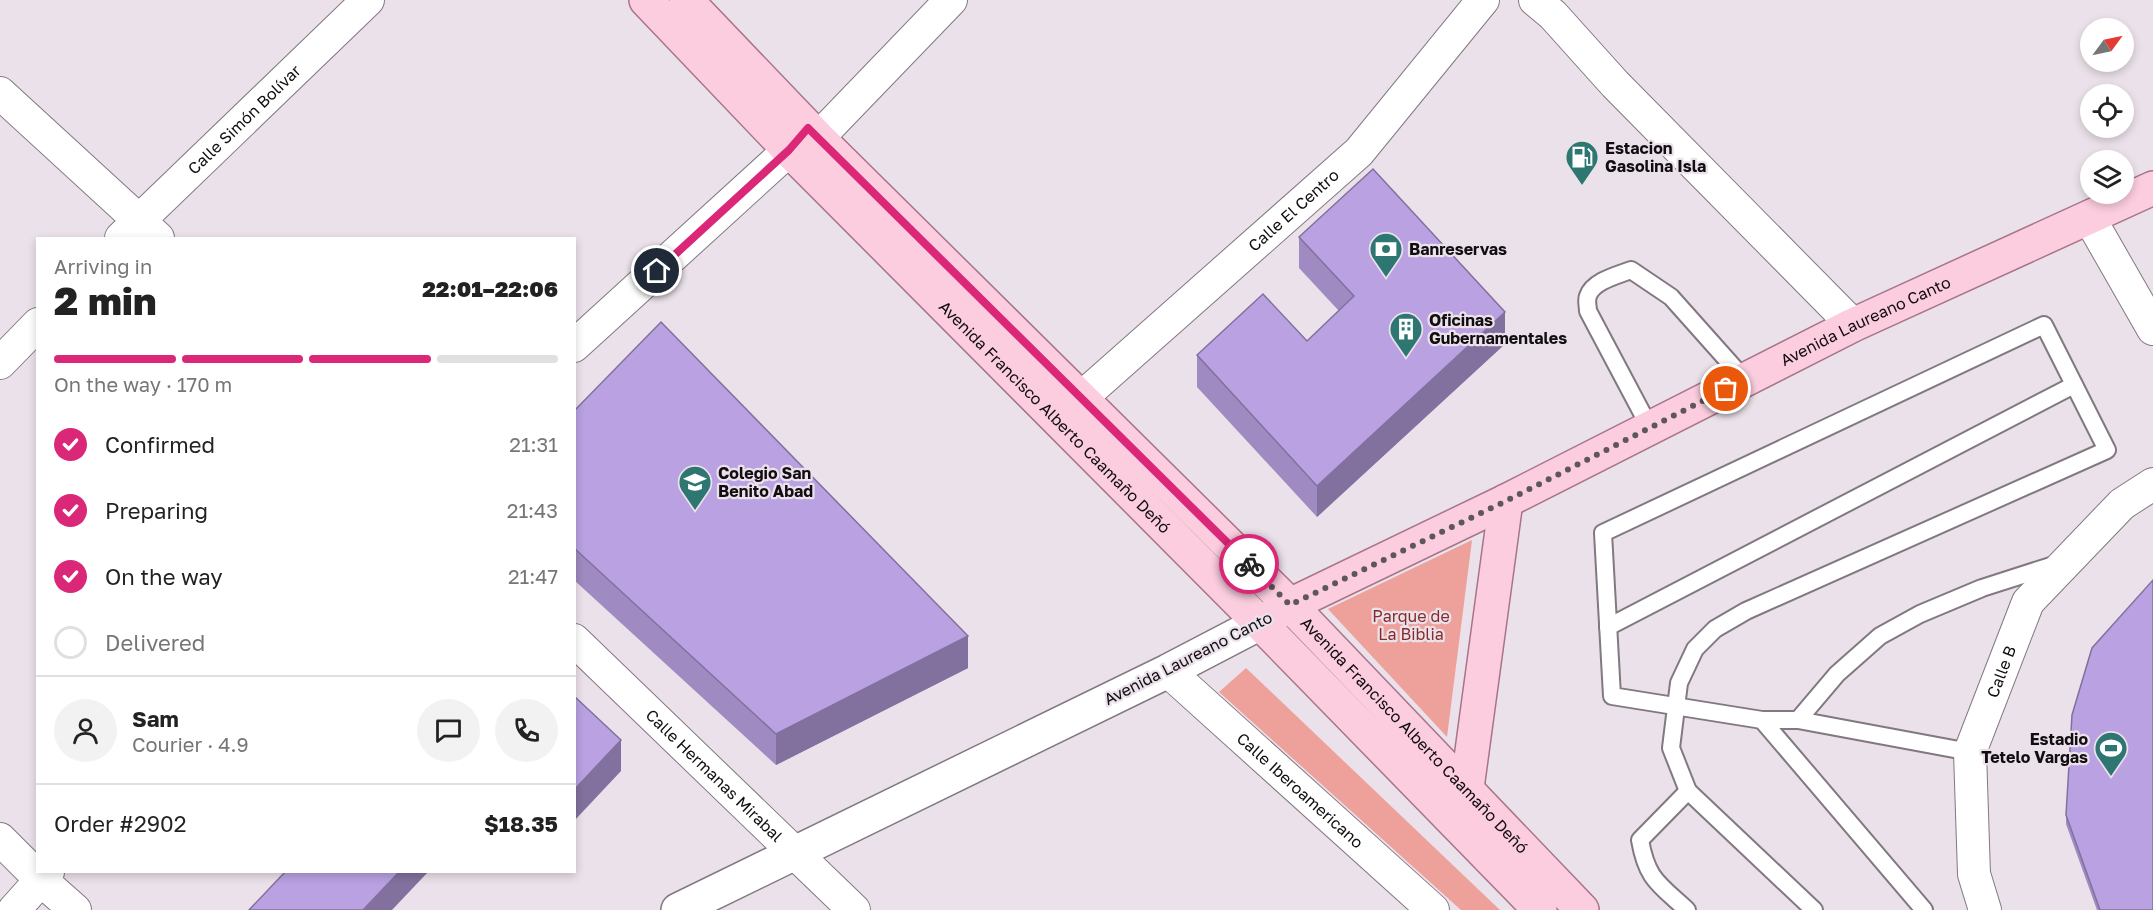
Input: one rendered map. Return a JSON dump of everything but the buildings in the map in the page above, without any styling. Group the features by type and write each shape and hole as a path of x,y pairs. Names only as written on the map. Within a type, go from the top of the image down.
{"main road":[{"name":"Avenida Francisco Alberto Caamaño Deñó","path":"646,0 805,139 1080,399 1290,605 1582,910"},
{"name":"Avenida Francisco Alberto Caamaño Deñó","path":"686,0 805,139 1260,623 1540,910"},
{"name":"Avenida Laureano Canto","path":"1260,623 1290,605 1506,501 1853,325 2090,219 2153,188"},
{"path":"1467,788 1506,501"}],"street":[{"name":"Calle Simón Bolívar","path":"140,232 368,0"},
{"path":"576,344 805,139 951,0"},
{"name":"Calle El Centro","path":"1080,399 1359,152 1483,0"},
{"path":"1535,0 1553,15 1615,84 1853,325"},
{"path":"0,93 140,232"},
{"path":"2090,219 2153,329"},
{"path":"0,363 36,326"},
{"name":"Calle B","path":"1985,910 1974,874 1970,753 2028,602 2122,504 2153,484"},
{"name":"Avenida Laureano Canto","path":"678,910 1168,671 1260,623"},
{"name":"Calle Hermanas Mirabal","path":"576,642 854,910"},
{"name":"Calle Iberoamericano","path":"1168,671 1433,910"},
{"path":"0,839 36,868"},
{"path":"14,910 44,875 75,910"}],"lane":[{"path":"1650,428 1588,311 1587,298 1593,288 1611,278 1631,270 1671,297 1745,380"},
{"path":"1814,910 1688,791 1671,748 1676,706 1679,683 1695,649 1715,629 1746,611 2107,450 2044,325 1603,533 1612,696 1676,706 1762,720 1798,720 1970,753"},
{"path":"1608,627 2074,385"},
{"path":"1798,720 1837,674 1880,636 1920,614 1982,588 2066,561"},
{"path":"1762,720 1924,910"},
{"path":"1687,910 1651,876 1644,861 1640,840 1688,791"}],"green space":[{"name":"Parque de La Biblia","path":"1472,540 1447,737 1328,609"},
{"path":"1246,668 1500,910 1461,910 1219,692"}],"way so far":[{"path":"1249,564 1290,605 1506,501 1726,389"}],"place":[{"name":"Estacion Gasolina Isla","path":"1582,186"},
{"name":"Banreservas","path":"1386,278"},
{"name":"Oficinas Gubernamentales","path":"1406,358"},
{"name":"Colegio San Benito Abad","path":"695,511"},
{"name":"Estadio Tetelo Vargas","path":"2111,777"}],"route":[{"path":"657,271 789,150 808,128 1249,564"}]}
